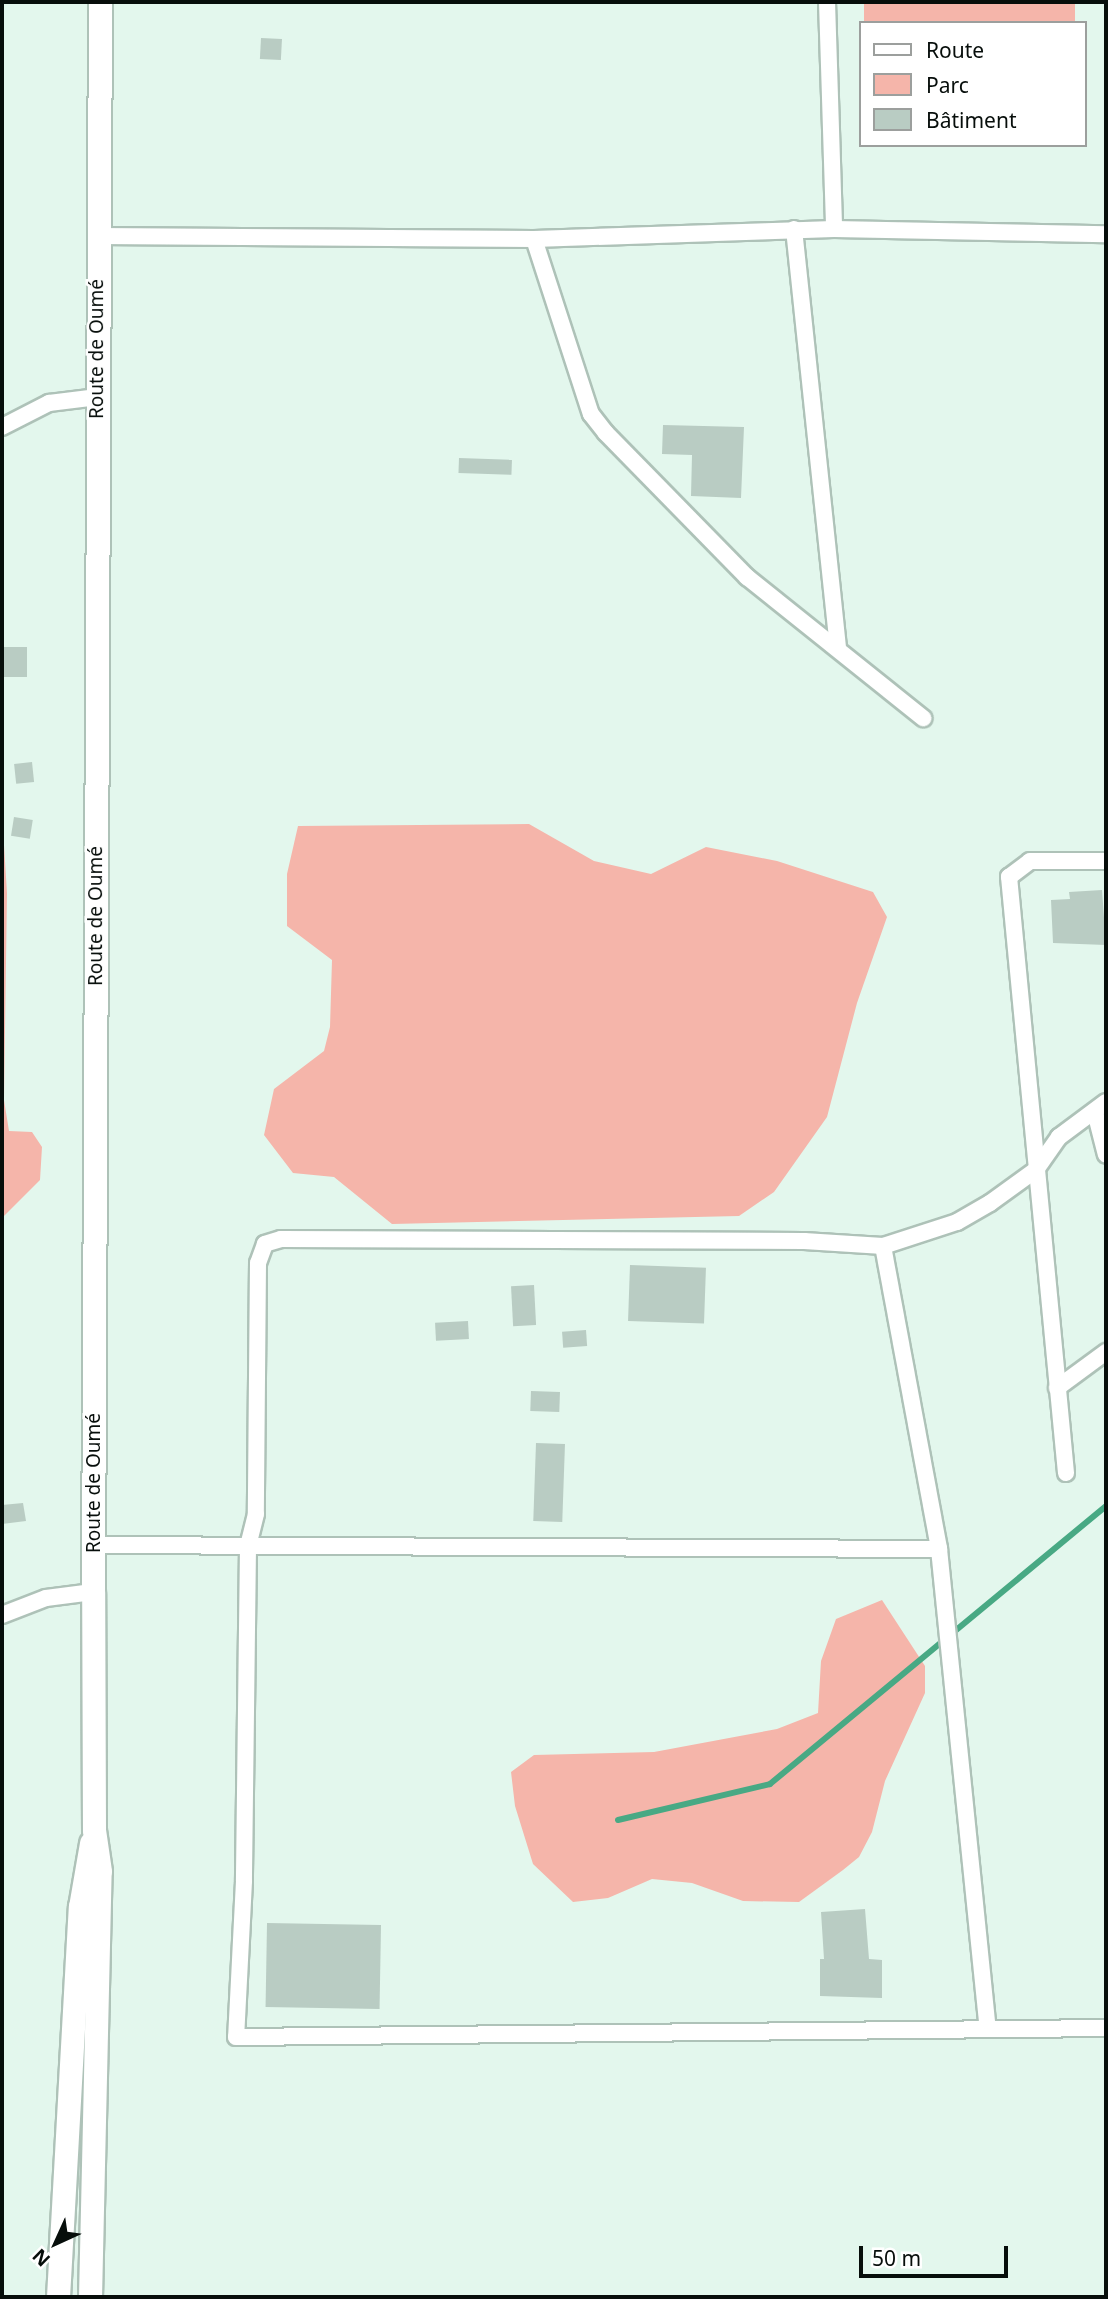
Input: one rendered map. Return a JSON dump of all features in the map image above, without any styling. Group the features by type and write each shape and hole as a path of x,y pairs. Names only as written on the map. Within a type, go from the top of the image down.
{"main road":[{"name":"Route de Oumé","path":"93,1830 97,236 100,2"},
{"path":"58,2297 80,1907 93,1830"},
{"path":"90,2297 100,1871 93,1830"}],"street":[{"path":"827,2 834,229"},
{"path":"97,236 534,239 794,229 1106,234"},
{"path":"794,229 838,646"},
{"path":"534,239 592,414 747,577 838,646 923,718"},
{"path":"2,427 49,403 98,397"},
{"path":"1066,1473 1009,877 1030,861 1106,861"},
{"path":"1106,1155 1100,1107 1059,1136 1037,1169 957,1222 883,1245 804,1241 281,1239 265,1244 258,1263 257,1514 248,1547 245,1839 236,2038 1106,2028"},
{"path":"883,1245 939,1549 988,2029"},
{"path":"1057,1388 1106,1352"},
{"path":"93,1545 939,1549"},
{"path":"2,1615 46,1598 93,1592"}],"green space":[{"path":"864,2 1075,2 1075,21 864,21"},
{"path":"2,813 7,893 4,1100 9,1131 32,1132 42,1147 40,1180 2,1218"},
{"path":"529,824 594,861 651,874 706,847 777,861 873,892 887,917 857,1003 827,1117 774,1192 739,1216 392,1224 334,1177 293,1173 264,1135 274,1089 324,1051 330,1027 332,960 287,926 287,874 298,826"},
{"path":"882,1600 925,1666 925,1693 885,1781 872,1832 859,1857 843,1870 799,1902 743,1901 692,1883 652,1879 608,1898 573,1902 533,1864 515,1806 511,1772 534,1755 654,1752 777,1729 818,1713 821,1661 836,1619"}],"building":[{"path":"261,38 282,39 281,60 260,59"},
{"path":"663,425 744,427 741,498 691,496 692,455 662,454"},
{"path":"459,458 512,460 511,475 458,473"},
{"path":"2,647 27,647 27,677 2,677"},
{"path":"32,762 34,782 16,784 14,764"},
{"path":"14,817 33,820 30,839 11,836"},
{"path":"1102,890 1106,945 1053,943 1051,900 1070,899 1069,892"},
{"path":"630,1265 706,1268 704,1324 628,1321"},
{"path":"534,1285 536,1325 513,1326 511,1286"},
{"path":"468,1321 469,1339 436,1341 435,1323"},
{"path":"586,1330 587,1346 563,1348 562,1332"},
{"path":"531,1391 560,1392 559,1412 530,1411"},
{"path":"536,1443 565,1444 562,1522 533,1521"},
{"path":"23,1503 26,1521 2,1524 2,1505"},
{"path":"865,1909 869,1959 882,1960 882,1998 820,1996 820,1959 824,1959 821,1912"},
{"path":"267,1923 381,1925 380,2009 266,2007"}],"waterway":[{"path":"618,1820 770,1784 1106,1506"}]}
